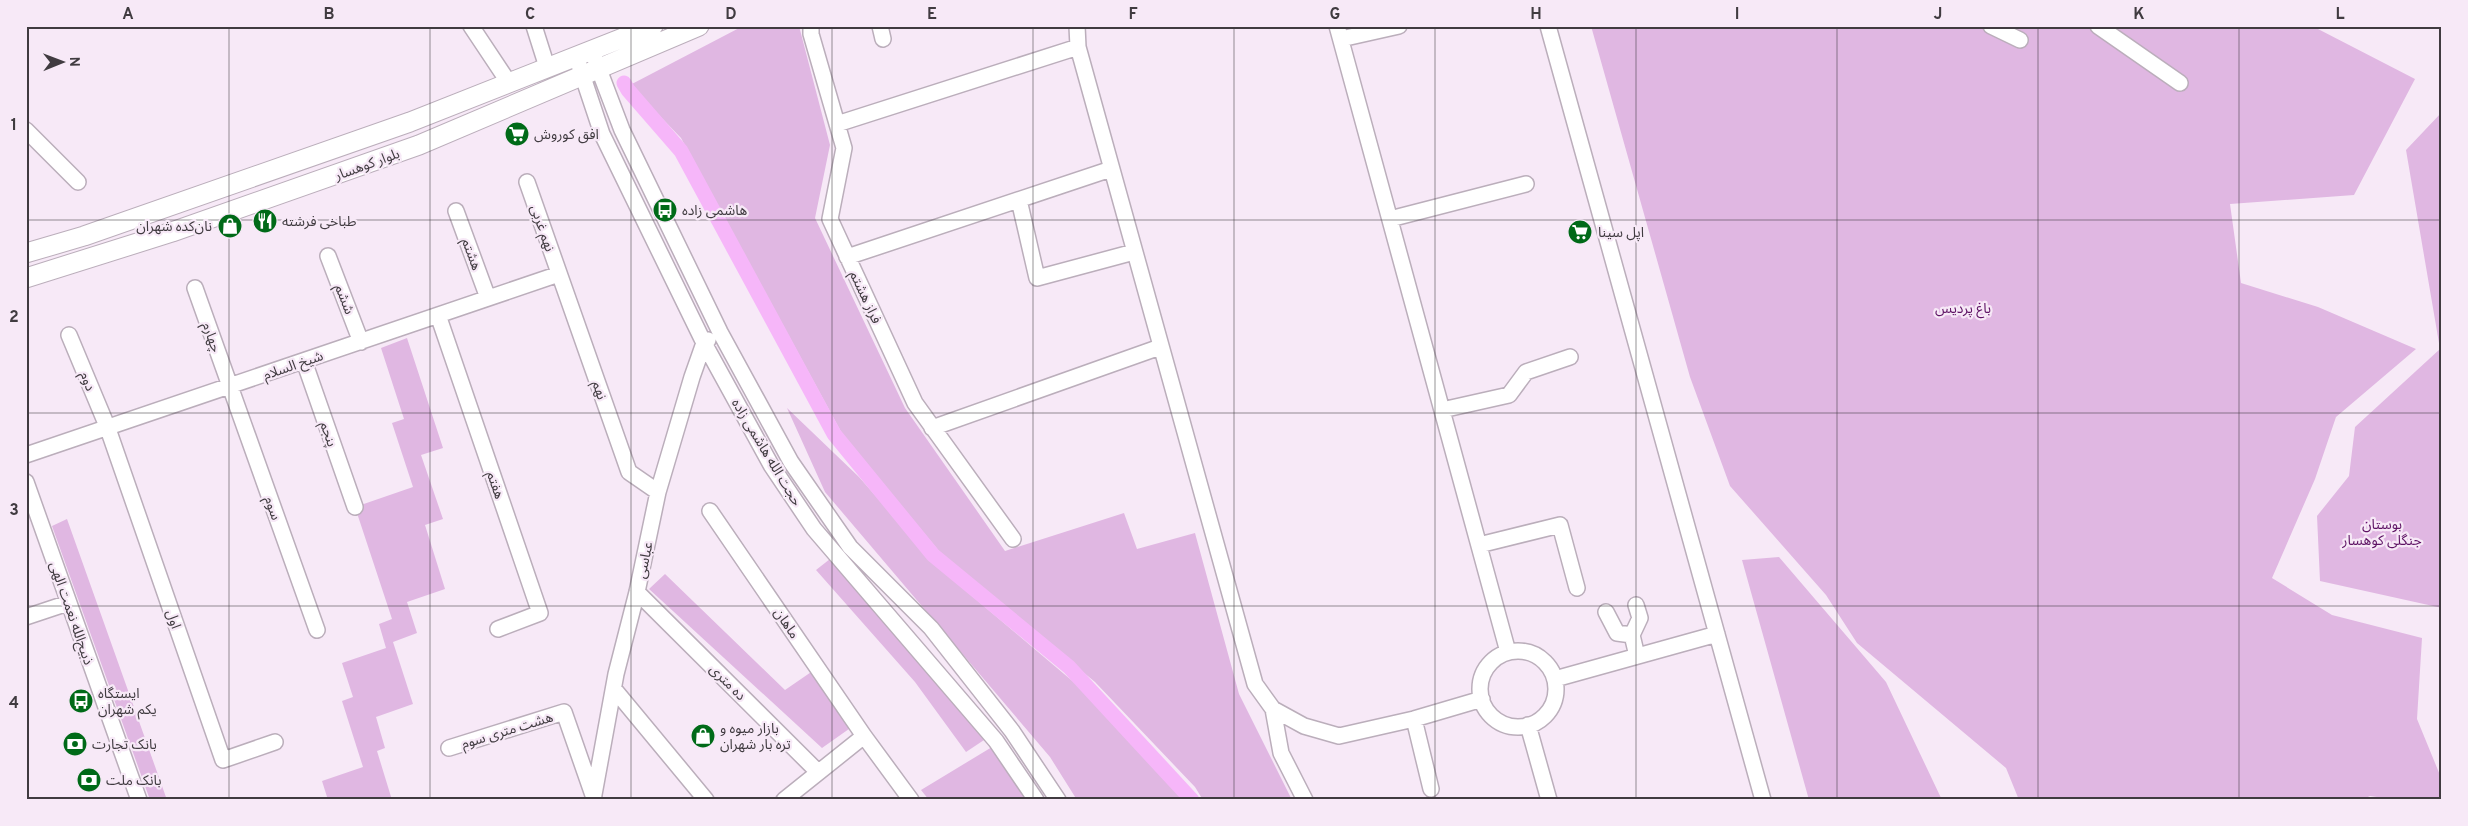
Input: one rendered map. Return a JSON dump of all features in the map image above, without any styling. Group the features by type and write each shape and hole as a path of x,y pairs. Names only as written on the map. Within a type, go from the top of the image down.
{"main road":[{"name":"بلوار کوهسار","path":"26,253 84,236 410,122 653,26"},
{"name":"بلوار کوهسار","path":"26,278 172,232 419,145 699,26"}],"street":[{"path":"471,26 509,82"},
{"path":"534,26 547,67"},
{"name":"فراز هشتم","path":"812,26 812,34 844,148 830,219 915,403 1013,539"},
{"path":"1077,26 1078,46 1111,169 1255,684 1273,709 1281,752 1305,800"},
{"path":"1399,26 1339,33 1508,652"},
{"path":"1548,26 1763,800"},
{"path":"1991,26 2020,40"},
{"path":"2098,26 2180,83"},
{"path":"837,124 1078,46"},
{"name":"حجت الله هاشمی زاده","path":"584,54 591,73 602,134 704,343 771,464 814,529 996,741 1036,800"},
{"path":"591,73 622,130 720,332 791,462 850,547 931,628 1012,731 1058,800"},
{"path":"26,130 78,182"},
{"path":"847,257 1111,169"},
{"name":"نهم غربی","path":"527,182 559,274"},
{"path":"1390,219 1526,184"},
{"path":"1019,200 1037,278 1134,252"},
{"name":"هشتم","path":"456,211 488,298"},
{"name":"ششم","path":"328,256 361,342"},
{"name":"شیخ السلام","path":"26,455 559,274"},
{"name":"نهم","path":"559,274 629,472 658,492"},
{"name":"چهارم","path":"195,288 230,387"},
{"name":"هفتم","path":"438,315 540,613 498,629"},
{"path":"704,343 720,332"},
{"name":"دوم","path":"69,335 107,426"},
{"name":"عباسی","path":"595,799 614,689 658,492 704,343"},
{"path":"932,428 1160,347"},
{"path":"1442,410 1509,394 1526,372 1570,357"},
{"name":"پنجم","path":"304,361 355,507"},
{"name":"سوم","path":"230,387 317,630"},
{"name":"اول","path":"107,426 223,760 275,742"},
{"name":"ذبیح‌الله نعمت الهی","path":"26,482 139,800"},
{"name":"ماهان","path":"710,511 864,736 911,800"},
{"path":"1479,545 1560,526 1577,588"},
{"name":"ده متری","path":"637,592 818,772"},
{"path":"26,617 68,603"},
{"path":"1636,605 1640,618 1632,635 1637,656"},
{"path":"1606,612 1617,633 1632,635"},
{"path":"1555,679 1717,634"},
{"path":"1508,652 1532,653 1542,659 1550,668 1555,679 1556,691 1551,708 1539,721 1528,726 1505,724 1487,710 1482,699 1482,681 1489,665 1498,657 1508,652"},
{"path":"614,689 706,800"},
{"path":"1273,709 1304,726 1339,736 1414,719 1482,699"},
{"name":"هشت متری سوم","path":"449,748 564,712 595,799"},
{"path":"1414,719 1431,789"},
{"path":"1528,726 1549,800"},
{"path":"784,800 864,736"}],"green space":[{"path":"743,26 799,26 830,145 815,218 905,408 1005,551 1124,513 1137,549 1195,533 1239,694 1292,800 1203,800 1195,787 1095,682 944,557 845,439 681,138 630,85"},
{"name":"باغ پردیس","path":"1591,26 2318,26 2318,29 2415,79 2354,195 2230,204 2241,283 2318,307 2416,349 2336,417 2315,479 2272,578 2332,615 2422,638 2417,719 2442,780 2442,797 2438,800 2397,800 2370,796 2361,800 2019,800 2006,768 1857,643 1826,595 1730,486 1690,377"},
{"name":"بوستان جنگلی کوهسار","path":"2442,112 2442,608 2320,581 2317,516 2349,476 2355,427 2440,349 2406,150"},
{"path":"407,338 443,448 421,455 443,519 425,525 445,589 407,602 417,633 393,642 413,704 376,717 385,748 377,751 392,800 328,800 322,781 363,767 342,701 353,697 342,663 386,648 379,624 392,619 355,507 413,487 392,423 404,419 381,348"},
{"path":"787,408 859,477 940,569 1083,690 1183,800 1077,800 1050,757 825,492"},
{"path":"67,519 167,800 150,800 52,526"},
{"path":"1779,557 1886,682 1942,800 1809,800 1742,560"},
{"path":"830,559 984,740 966,752 915,682 816,570"},
{"path":"665,574 785,690 817,668 856,724 822,748 649,589"},
{"path":"992,747 1028,800 929,800 921,790"}],"waterway":[{"path":"624,83 681,151 834,434 933,555 1069,667 1192,800"}],"place":[{"name":"افق کوروش","path":"517,134"},
{"name":"هاشمی زاده","path":"665,210"},
{"name":"طباخی فرشته","path":"265,221"},
{"name":"نان‌کده شهران","path":"230,226"},
{"name":"اپل سینا","path":"1580,232"},
{"name":"ایستگاه یکم شهران","path":"81,701"},
{"name":"بازار میوه و تره بار شهران","path":"703,736"},
{"name":"بانک تجارت","path":"75,744"},
{"name":"بانک ملت","path":"89,780"}]}
